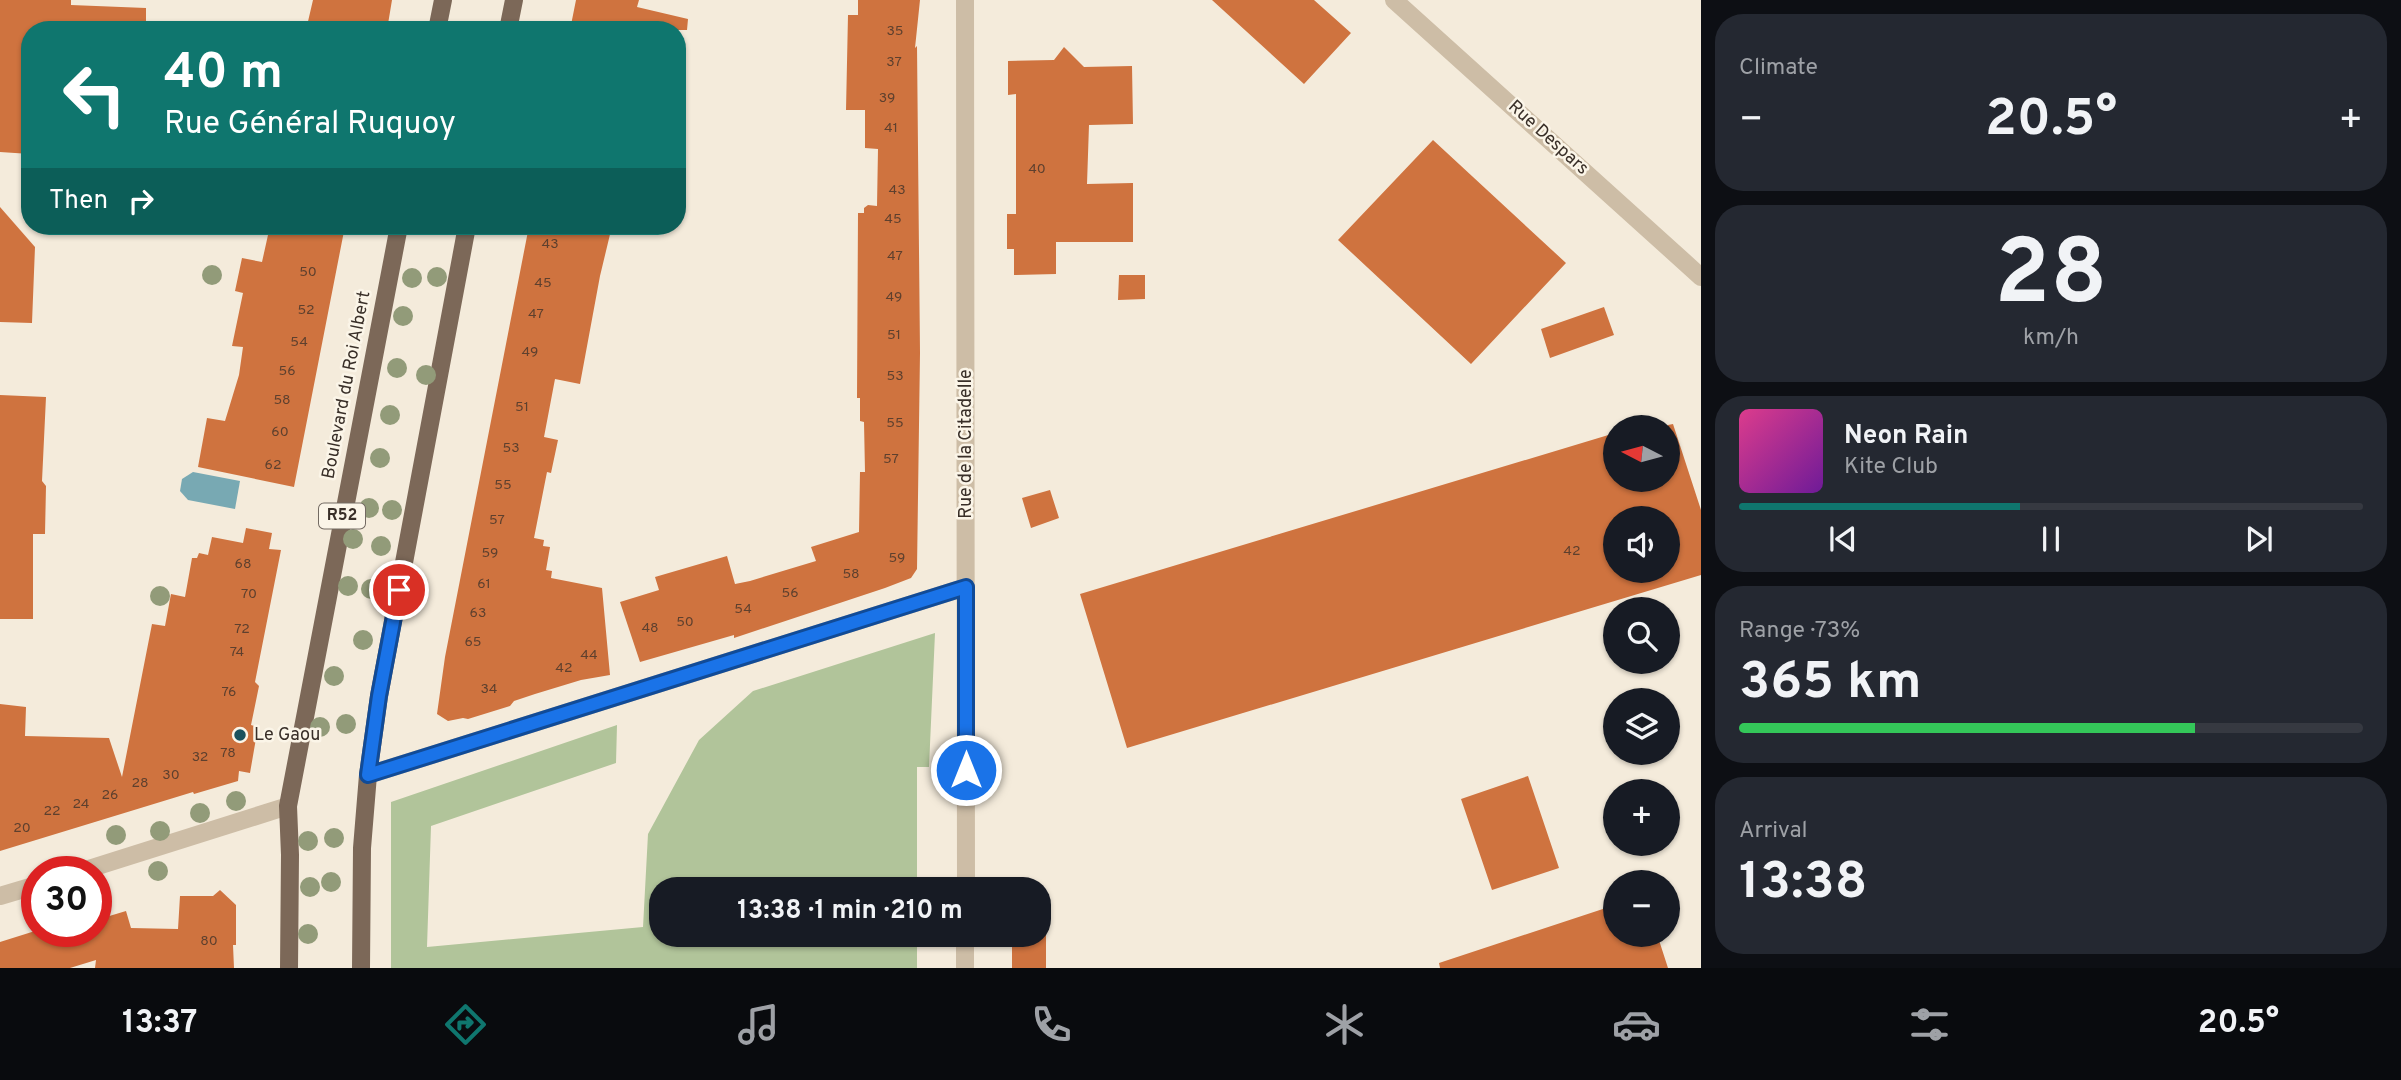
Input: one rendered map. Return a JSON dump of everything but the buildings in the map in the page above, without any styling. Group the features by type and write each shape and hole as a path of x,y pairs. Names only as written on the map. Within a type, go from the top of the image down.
{"main road":[{"path":"439,21 443,0"},
{"path":"510,21 514,0"},
{"name":"Boulevard du Roi Albert","path":"289,968 288,806 397,235"},
{"path":"361,968 362,848 368,775 379,696 465,235"}],"street":[{"name":"Rue de la Citadelle","path":"965,0 966,877"},
{"name":"Rue Despars","path":"1394,0 1701,277"},
{"path":"368,775 966,587"},
{"path":"112,862 288,806"},
{"path":"0,896 21,890"},
{"path":"965,947 965,968"}],"green space":[{"path":"935,633 929,767 917,767 917,877 649,877 649,947 917,947 917,968 391,968 391,802 617,725 616,763 431,826 427,947 643,927 648,834 699,740 753,691"}],"water":[{"path":"193,472 240,481 235,509 188,500 180,491 182,479"}],"place":[{"name":"Le Gaou","path":"240,735"}],"route":[{"path":"399,590 379,696 368,775 966,587 966,770"}]}
